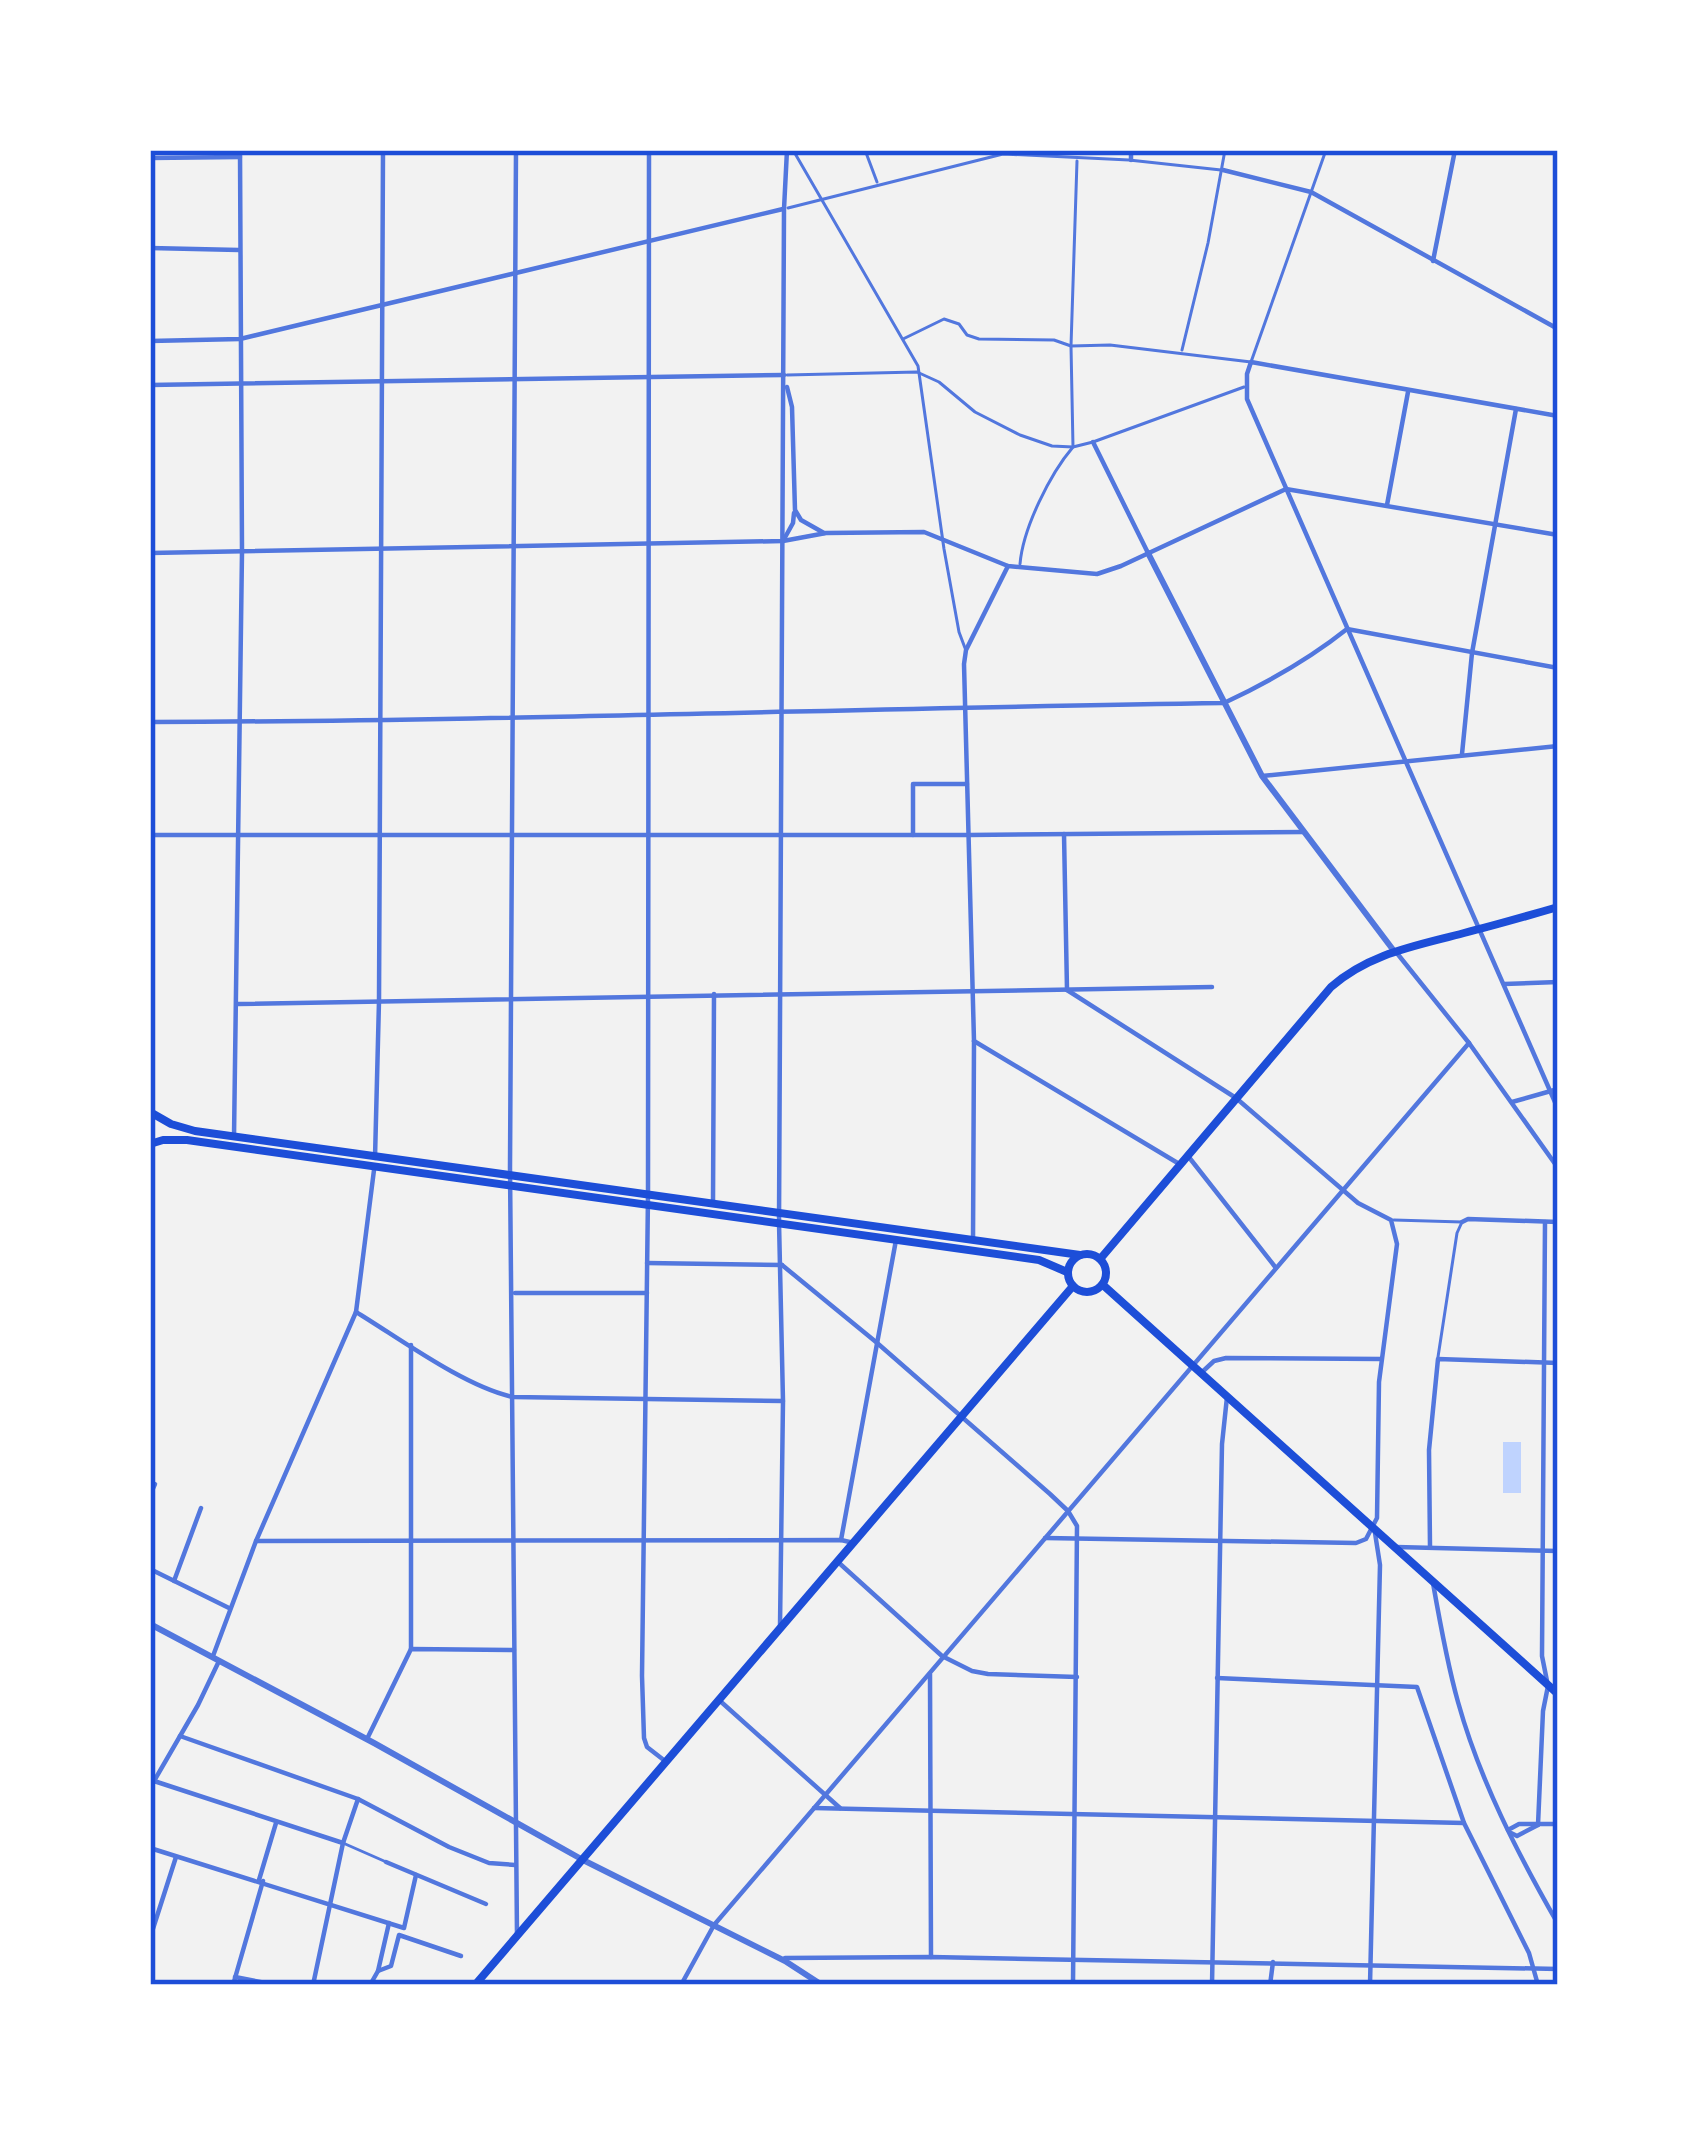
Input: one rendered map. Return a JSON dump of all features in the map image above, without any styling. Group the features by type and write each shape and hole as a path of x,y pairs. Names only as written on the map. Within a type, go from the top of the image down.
{"main road":[{"path":"1101,1258 1331,987 1364,962 1394,950 1558,908"},
{"path":"150,1112 180,1126 375,1161"},
{"path":"150,1144 187,1139 780,1218 1092,1254 1107,1269 1102,1285 1087,1292 1073,1286 1066,1272 1039,1260 896,1240 780,1218 713,1204 648,1200"},
{"path":"1066,1272 1080,1255"},
{"path":"1102,1285 1555,1689"},
{"path":"475,1985 1073,1286"}],"street":[{"path":"382,150 380,1001 375,1161 356,1312 256,1541 229,1608 215,1660 152,1785 343,1843 486,1904"},
{"path":"516,150 510,1180 517,1936"},
{"path":"649,150 644,1738 647,1747 665,1761"},
{"path":"790,150 823,198 918,365 959,632 966,650 973,1241"},
{"path":"780,1628 784,209 790,150"},
{"path":"865,150 878,184"},
{"path":"1131,150 1131,160"},
{"path":"1182,352 1225,150"},
{"path":"1326,150 1252,362 1247,399 1477,930 1554,1089 1558,1109"},
{"path":"1433,261 1455,150"},
{"path":"150,158 240,153 242,552 234,1136"},
{"path":"150,341 240,339 1003,154 1040,153 1222,170 1311,192 1558,329"},
{"path":"1020,566 1022,543 1060,462 1073,447 1077,157"},
{"path":"150,248 239,250"},
{"path":"903,339 944,319 959,323 967,335 979,339 1054,340 1071,346 1182,352 1558,416"},
{"path":"150,385 917,371 939,382 975,412 1020,435 1052,446 1073,447 1246,386"},
{"path":"783,541 795,510 792,407 784,376"},
{"path":"1387,505 1408,392"},
{"path":"1462,754 1472,653 1516,409"},
{"path":"1093,442 1262,776 1469,1043 1558,1168"},
{"path":"150,554 783,541 826,533 924,532 1008,566 1097,574 1286,489 1558,535"},
{"path":"795,510 801,520 826,533"},
{"path":"966,650 1008,566"},
{"path":"150,722 1223,703 1306,661 1347,629 1558,668"},
{"path":"1262,776 1558,746"},
{"path":"913,835 913,784 968,784"},
{"path":"150,835 1304,832"},
{"path":"1064,833 1067,990"},
{"path":"1503,984 1558,982"},
{"path":"236,1004 1212,987"},
{"path":"1067,990 1237,1098 1358,1203 1391,1220 1558,1222"},
{"path":"713,1204 714,994"},
{"path":"974,1041 1180,1165"},
{"path":"681,1985 714,1925 1469,1043"},
{"path":"1509,1103 1554,1089"},
{"path":"1188,1156 1276,1268"},
{"path":"1045,1538 1220,1543 1355,1543 1366,1539 1377,1518 1382,1359 1397,1244 1391,1220"},
{"path":"1430,1547 1430,1450 1438,1359 1462,1222"},
{"path":"1538,1825 1542,1726 1555,1689 1542,1656 1545,1222"},
{"path":"841,1540 896,1240"},
{"path":"647,1263 782,1265 1068,1511 1077,1526 1073,1985"},
{"path":"512,1293 647,1293"},
{"path":"356,1312 498,1394 783,1401"},
{"path":"367,1739 410,1652 411,1345"},
{"path":"1201,1374 1214,1361 1226,1358 1382,1359"},
{"path":"1438,1359 1558,1363"},
{"path":"1212,1985 1222,1444 1227,1397"},
{"path":"150,1496 155,1484"},
{"path":"174,1581 201,1508"},
{"path":"1370,1985 1380,1551 1373,1528"},
{"path":"256,1541 841,1540 854,1544"},
{"path":"1395,1547 1558,1551"},
{"path":"838,1562 943,1656 972,1671 1077,1677"},
{"path":"150,1569 229,1608"},
{"path":"1432,1582 1458,1703 1476,1755 1508,1830 1558,1924"},
{"path":"150,1624 822,1985"},
{"path":"410,1652 514,1650"},
{"path":"930,1671 931,1957"},
{"path":"1217,1678 1416,1686 1464,1823 1535,1968 1538,1985"},
{"path":"719,1700 840,1809"},
{"path":"180,1736 358,1799 489,1863 514,1864"},
{"path":"313,1985 343,1843 358,1799"},
{"path":"814,1808 1464,1823"},
{"path":"276,1985 234,1981 277,1821"},
{"path":"1508,1830 1519,1824 1558,1825"},
{"path":"150,1848 404,1928 416,1875"},
{"path":"150,1938 176,1857"},
{"path":"389,1925 399,1934 461,1956"},
{"path":"370,1985 389,1925"},
{"path":"378,1970 391,1966 399,1934"},
{"path":"779,1958 1558,1969"},
{"path":"1270,1985 1273,1962"}],"water":[{"path":"1503,1442 1521,1442 1521,1493 1503,1493"}]}
